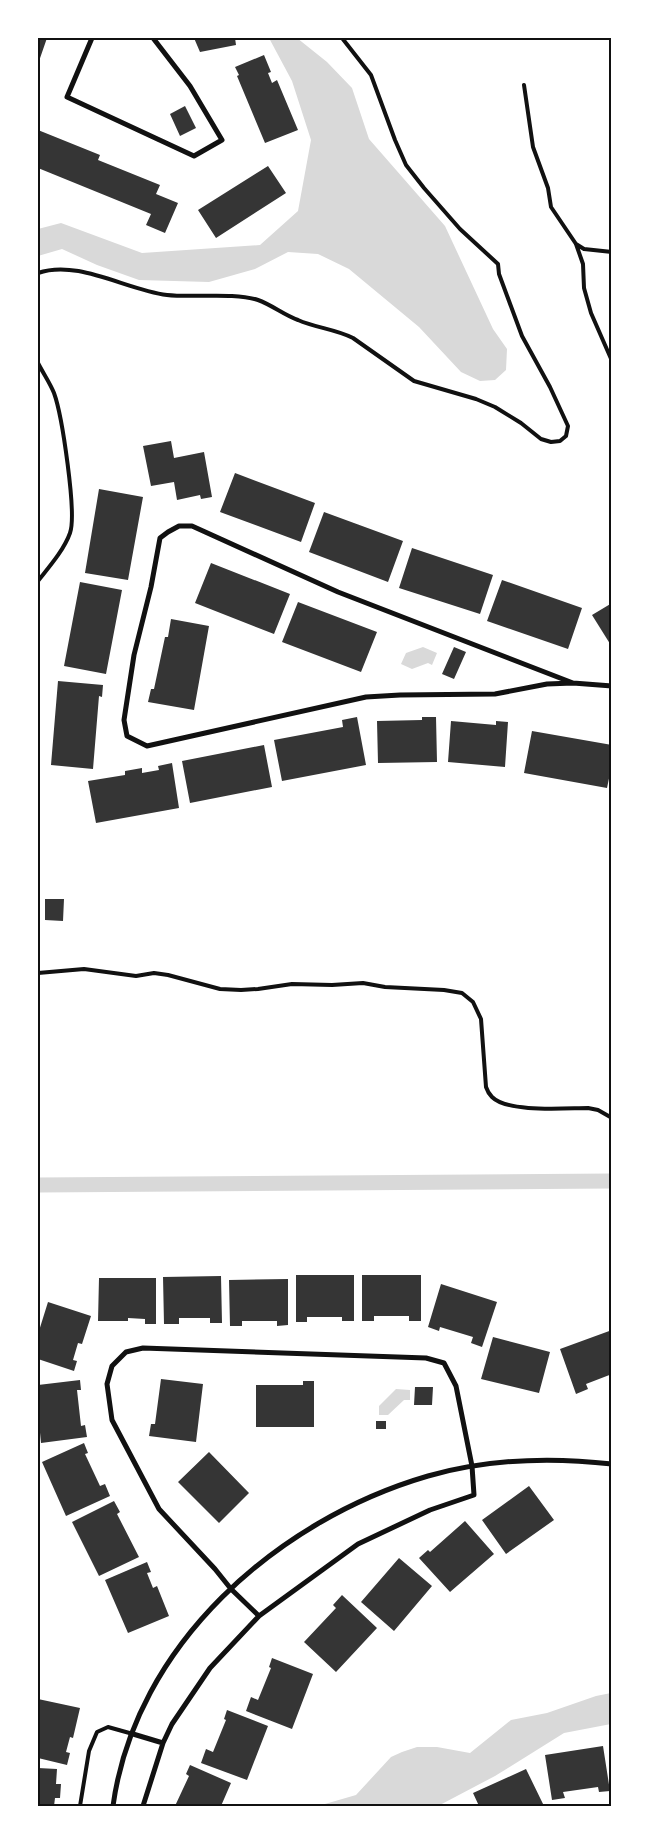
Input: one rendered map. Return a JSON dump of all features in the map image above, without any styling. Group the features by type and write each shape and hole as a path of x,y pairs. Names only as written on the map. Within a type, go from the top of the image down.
{"street":[{"path":"92,38 68,97 194,156 222,140 190,86 153,38"},
{"path":"573,683 338,592 192,526 179,526 160,538 151,587 134,655 124,720 127,736 147,746 366,697 495,694 547,684 573,683 612,686"},
{"path":"143,1806 163,1743 172,1724 210,1668 259,1616 358,1544 430,1510 474,1495 472,1466 456,1386 444,1363 426,1358 143,1348 126,1352 112,1366 107,1384 112,1420 159,1509 215,1569 230,1589 259,1616"},
{"path":"113,1806 124,1758 143,1708 174,1654 199,1622 230,1589 282,1546 320,1522 359,1501 429,1476 472,1466 512,1461 556,1460 612,1464"},
{"path":"133,1734 163,1743"}],"lane":[{"path":"38,273 68,269 164,295 230,297 258,300 299,321 353,338 414,381 476,399 495,407 521,423 541,439 551,442 563,439 566,436 568,426 550,387 522,336 499,274 498,264 460,229 406,165 394,140 371,75 342,38"},
{"path":"524,85 532,147 548,188 551,207 576,244 583,264 584,288 591,313 612,360"},
{"path":"576,244 584,249 612,252"},
{"path":"38,363 54,393 60,416 67,455 72,519 72,527 65,543 38,581"},
{"path":"38,973 84,969 136,976 154,973 220,989 241,990 292,984 332,985 363,983 385,987 444,990 462,993 473,1002 481,1019 486,1087 491,1096 497,1100 529,1108 588,1108 598,1110 612,1118"},
{"path":"80,1806 89,1751 97,1732 108,1727 133,1734"}],"shaded area":[{"path":"269,38 297,38 327,62 352,88 369,139 445,226 493,329 507,349 506,370 495,380 480,381 461,372 419,327 349,269 318,254 288,252 255,269 209,282 139,280 97,265 62,249 38,256 38,229 61,223 142,253 260,245 298,211 311,140 292,81"},
{"path":"423,647 437,653 432,665 428,663 412,669 401,664 406,653"},
{"path":"396,1389 410,1390 410,1400 404,1400 388,1415 379,1415 379,1406"},
{"path":"611,1693 611,1724 564,1733 495,1776 438,1806 318,1806 356,1795 391,1757 402,1752 417,1747 437,1747 470,1753 511,1720 547,1713 596,1696"}],"building":[{"path":"38,38 47,38 38,64"},
{"path":"194,38 235,38 236,45 200,52"},
{"path":"264,55 271,72 268,73 272,83 277,80 298,130 265,143 235,67"},
{"path":"185,106 196,128 180,136 170,114"},
{"path":"38,130 100,155 98,160 160,185 156,194 178,203 165,233 146,225 151,214 38,168"},
{"path":"268,166 286,193 216,238 198,210"},
{"path":"171,441 174,458 204,452 212,497 201,499 200,495 177,500 174,482 151,486 143,446"},
{"path":"235,473 315,503 301,542 220,512"},
{"path":"99,489 143,497 128,580 85,573"},
{"path":"324,512 403,541 388,582 309,552"},
{"path":"412,548 493,575 480,614 399,588"},
{"path":"211,563 290,594 274,634 195,603"},
{"path":"502,580 582,608 568,649 487,621"},
{"path":"80,582 122,590 106,674 64,666"},
{"path":"298,602 377,632 361,672 282,642"},
{"path":"612,603 612,647 592,615"},
{"path":"171,619 209,626 194,710 148,702 151,689 154,689 165,637 168,637"},
{"path":"454,647 466,652 454,679 442,674"},
{"path":"58,681 103,685 102,697 99,696 93,769 51,765"},
{"path":"357,717 366,765 282,781 274,740 343,727 342,720"},
{"path":"422,717 436,717 437,762 378,763 377,721 422,720"},
{"path":"451,721 496,725 496,721 508,722 505,767 448,762"},
{"path":"532,731 612,745 612,764 607,788 524,773"},
{"path":"264,745 272,787 190,803 182,761"},
{"path":"172,763 179,808 96,823 88,781 125,775 125,771 142,768 142,773 159,770 158,766"},
{"path":"45,899 64,899 63,921 45,920"},
{"path":"296,1275 354,1275 354,1321 342,1321 342,1317 307,1317 307,1322 296,1322"},
{"path":"362,1275 421,1275 421,1321 409,1321 409,1316 374,1316 374,1321 362,1321"},
{"path":"221,1276 222,1323 210,1323 210,1318 179,1318 179,1324 164,1324 163,1277"},
{"path":"99,1278 156,1278 156,1324 145,1324 145,1319 128,1318 128,1321 98,1321"},
{"path":"288,1279 288,1325 277,1326 277,1321 242,1321 242,1326 230,1326 229,1280"},
{"path":"441,1284 497,1302 482,1347 471,1343 473,1337 440,1327 439,1331 428,1327"},
{"path":"48,1302 91,1316 82,1344 78,1343 73,1360 77,1361 74,1371 38,1359 38,1334"},
{"path":"612,1330 612,1374 586,1384 588,1389 576,1394 560,1349"},
{"path":"493,1337 550,1352 539,1393 481,1379"},
{"path":"161,1379 203,1384 196,1442 149,1436 151,1424 155,1424"},
{"path":"80,1380 81,1390 77,1390 81,1426 85,1425 87,1437 41,1443 38,1385"},
{"path":"303,1381 314,1381 314,1427 256,1427 256,1385 303,1385"},
{"path":"415,1387 433,1387 432,1405 414,1405"},
{"path":"376,1421 386,1421 386,1429 376,1429"},
{"path":"84,1443 88,1453 85,1454 100,1486 105,1484 110,1496 66,1516 42,1462"},
{"path":"209,1452 249,1493 219,1523 178,1482"},
{"path":"529,1486 554,1520 506,1554 482,1520"},
{"path":"114,1501 120,1512 117,1514 139,1557 99,1576 72,1522"},
{"path":"465,1521 494,1554 450,1592 419,1558 428,1550 430,1552"},
{"path":"399,1558 432,1586 394,1631 361,1602"},
{"path":"147,1562 151,1572 147,1573 153,1588 157,1586 169,1616 128,1633 105,1580"},
{"path":"342,1595 377,1628 336,1672 304,1642 336,1608 333,1605"},
{"path":"272,1658 313,1674 292,1729 246,1711 251,1697 258,1700 271,1668 269,1667"},
{"path":"38,1699 80,1708 73,1738 70,1737 66,1752 70,1753 67,1765 38,1758"},
{"path":"227,1710 268,1726 247,1780 201,1763 206,1749 213,1752 226,1720 224,1719"},
{"path":"603,1746 610,1791 599,1792 598,1787 563,1792 565,1798 552,1800 545,1755"},
{"path":"190,1765 231,1783 221,1806 175,1806 189,1776 186,1774"},
{"path":"38,1768 57,1769 56,1784 61,1784 60,1798 55,1798 54,1806 38,1806"},
{"path":"526,1769 544,1806 479,1806 473,1793"}],"waterway":[{"path":"38,1185 612,1181"}]}
